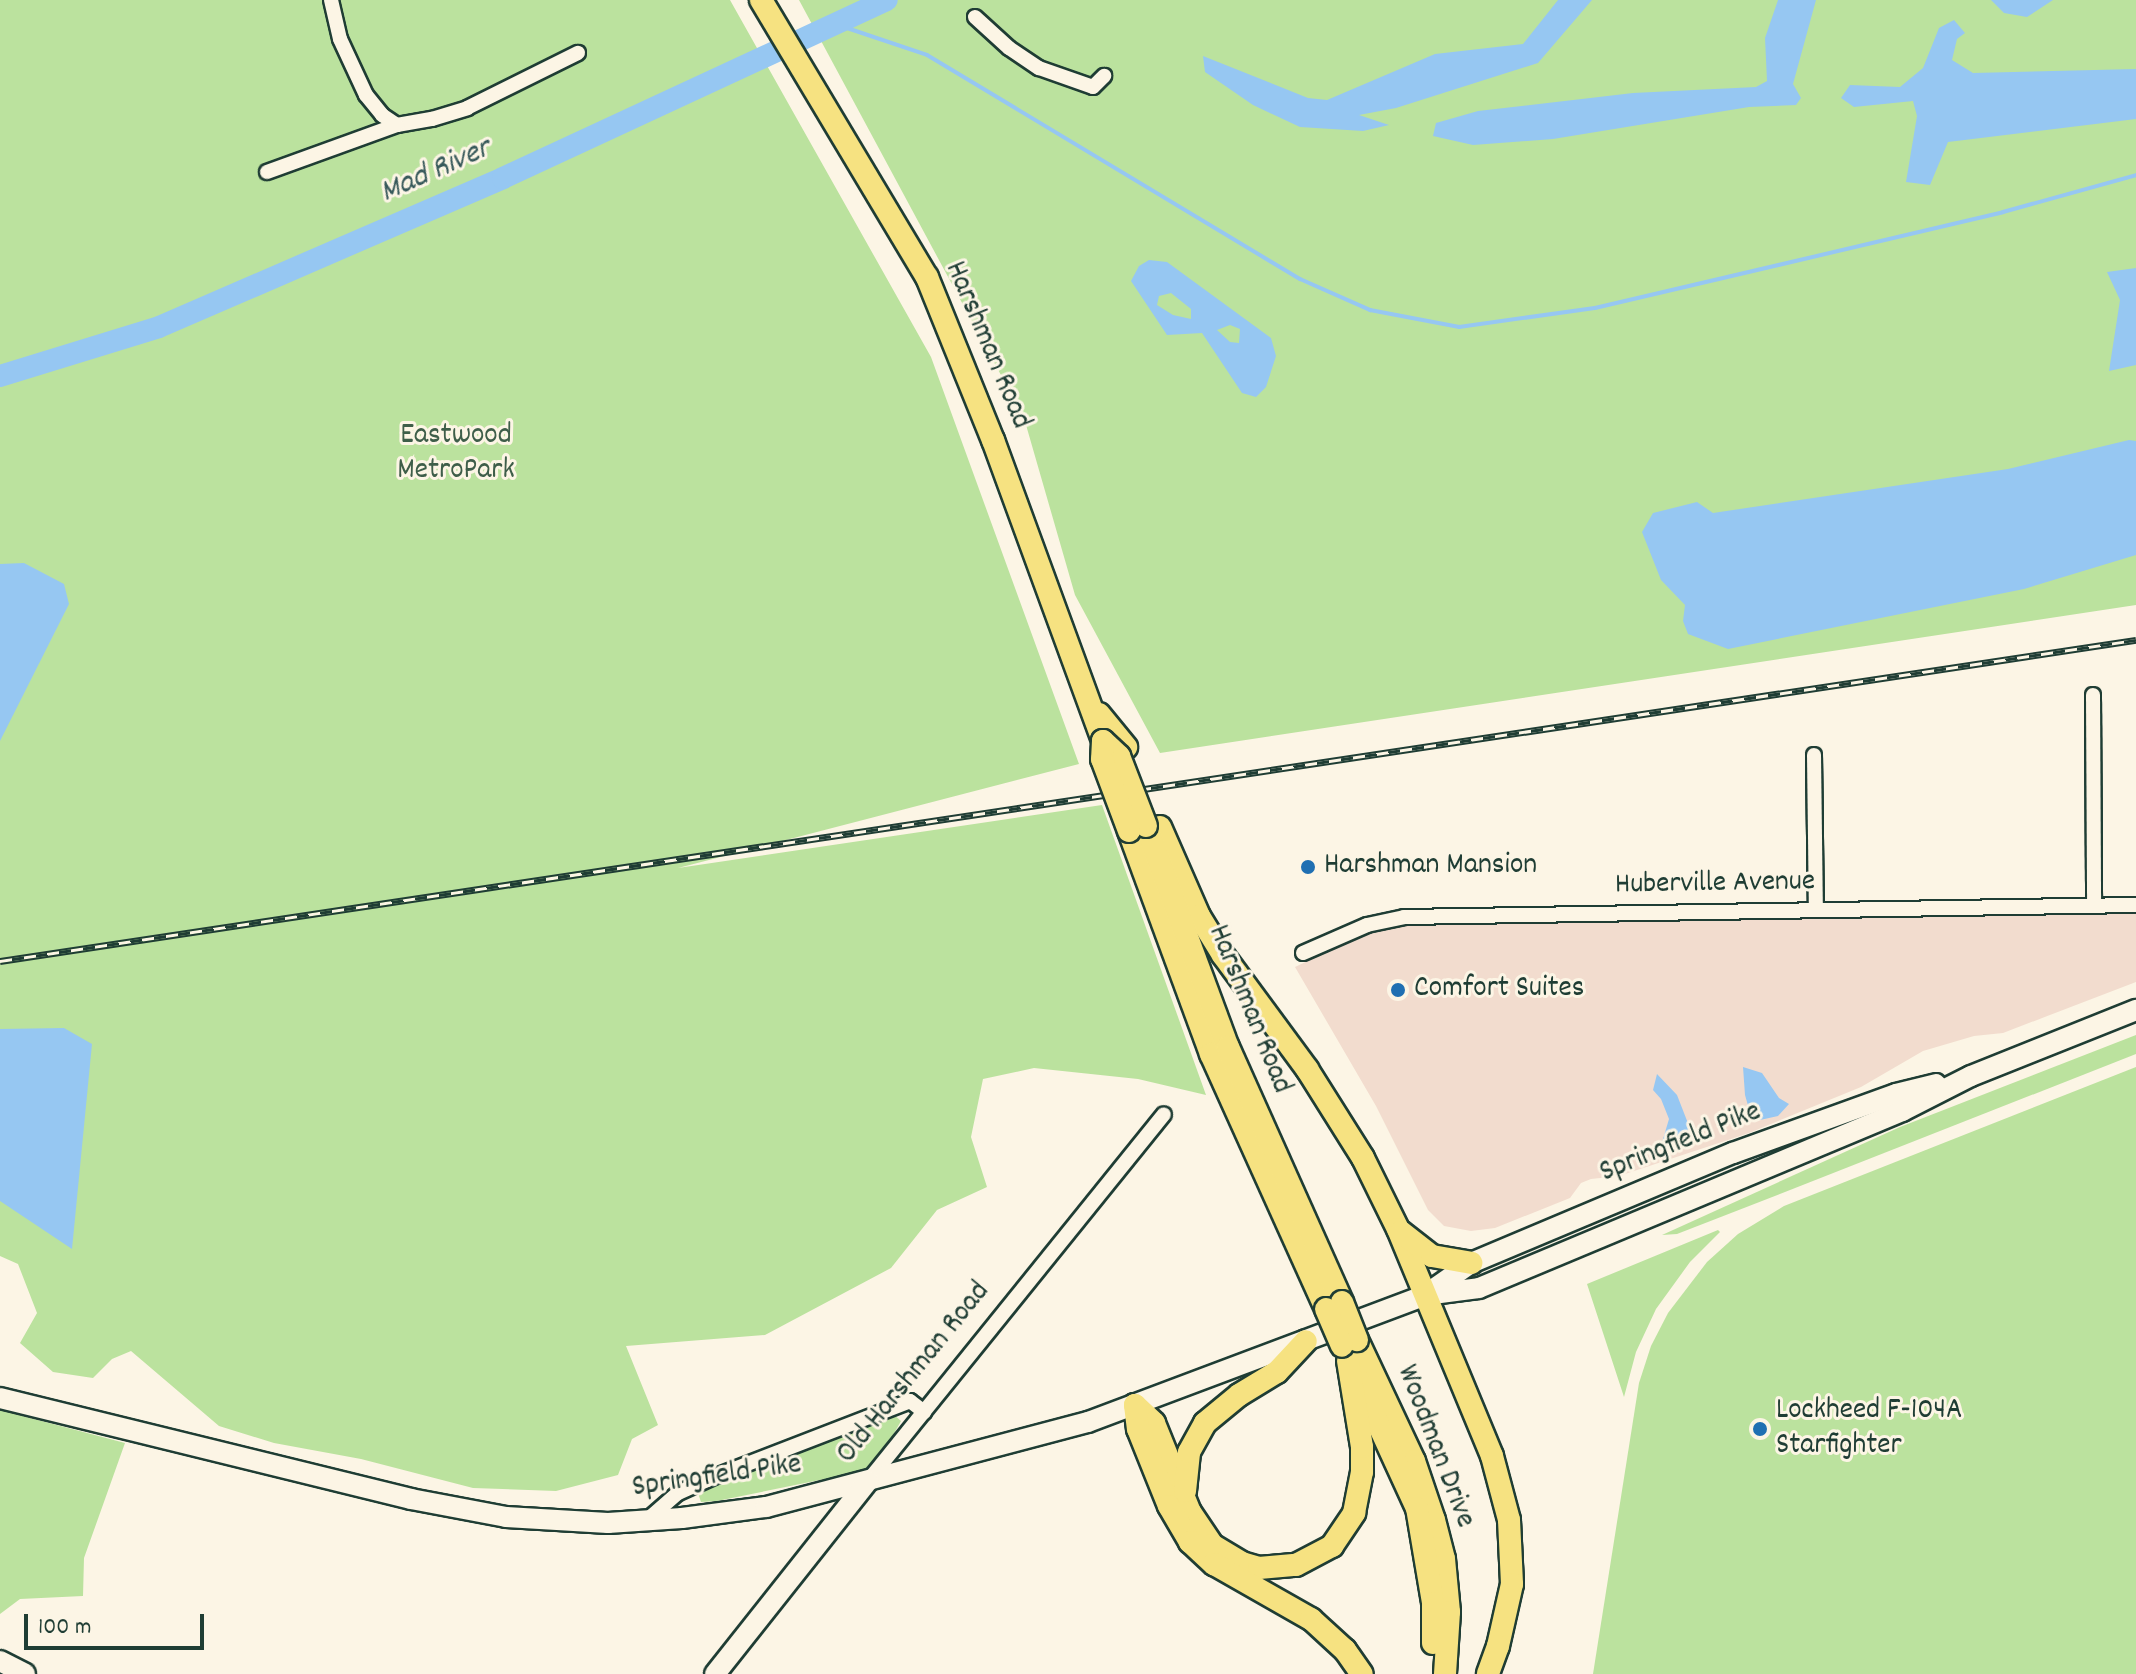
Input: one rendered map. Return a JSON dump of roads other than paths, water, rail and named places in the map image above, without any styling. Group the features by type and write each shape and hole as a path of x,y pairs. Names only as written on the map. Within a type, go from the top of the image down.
{"main road":[{"name":"Harshman Road","path":"761,0 927,277 993,440 1088,699 1103,741 1102,759 1145,828 1211,1054 1334,1306 1349,1349"},
{"path":"1088,699 1126,747 1145,828 1264,1015 1323,1094 1363,1158 1398,1229 1492,1456 1509,1520 1512,1584 1498,1646 1488,1674"},
{"name":"Springfield Pike","path":"1425,1295 1479,1288 1902,1111 1971,1076 2136,1010"},
{"name":"Springfield Pike","path":"0,1398 458,1509 554,1522 647,1520 766,1507 1074,1426 1135,1405 1425,1295 1471,1263 1733,1153 1896,1094 1971,1076"},
{"path":"1398,1229 1432,1256 1471,1263"},
{"path":"1190,1512 1185,1468 1196,1436 1217,1412 1277,1372 1306,1341"},
{"path":"1135,1405 1154,1423 1198,1529 1224,1555 1259,1568 1296,1565 1332,1546 1354,1513 1362,1472 1362,1447 1349,1349"},
{"name":"Woodman Drive","path":"1349,1349 1417,1508 1433,1603 1430,1674"},
{"name":"Woodman Drive","path":"1349,1349 1414,1461 1441,1546 1449,1612 1445,1674"},
{"path":"1135,1405 1138,1429 1153,1468 1180,1529 1190,1542 1214,1564 1311,1619 1345,1650 1362,1674"},
{"name":"Old Harshman Road","path":"715,1674 868,1481"},
{"path":"0,1661 25,1674"}],"street":[{"path":"331,0 340,39 366,95 382,115 397,125"},
{"path":"975,17 1009,48 1039,68 1093,87 1104,76"},
{"path":"267,172 397,125 432,119 467,108 578,53"},
{"path":"2093,695 2094,905"},
{"path":"1814,755 1816,910"},
{"name":"Huberville Avenue","path":"1303,953 1367,925 1404,917 2136,905"},
{"name":"Old Harshman Road","path":"868,1481 1164,1114"},
{"path":"647,1520 678,1493 716,1476 910,1401 924,1412"}],"water":[{"path":"1558,0 1592,0 1538,63 1396,108 1359,115 1389,125 1363,131 1300,127 1253,105 1205,72 1203,56 1308,98 1327,100 1435,54 1523,44"},
{"path":"1778,0 1816,0 1793,84 1801,98 1796,105 1749,107 1553,139 1473,145 1433,136 1436,123 1478,111 1633,93 1756,87 1767,81 1765,38"},
{"path":"1991,0 2053,0 2027,17 2004,13"},
{"path":"1954,20 1965,33 1957,39 1952,60 1973,73 2136,69 2136,119 1948,142 1930,185 1906,182 1917,116 1913,101 1854,107 1841,98 1850,85 1900,87 1923,68 1939,28"},
{"path":"1149,260 1167,262 1271,338 1276,356 1266,387 1256,397 1242,393 1202,333 1167,335 1131,281 1139,266","holes":["1171,293 1191,309 1191,319 1173,315 1157,305 1159,296","1230,325 1240,329 1239,343 1230,342 1217,330"]},
{"path":"2136,268 2136,365 2109,371 2120,300 2107,272"},
{"path":"2129,440 2136,441 2136,555 2024,589 1728,649 1688,634 1683,621 1685,605 1661,580 1642,532 1653,513 1697,502 1713,513 2008,469"},
{"path":"24,563 64,584 69,604 0,741 0,564"},
{"path":"64,1028 92,1044 72,1249 0,1201 0,1029"},
{"path":"1743,1067 1762,1073 1779,1098 1789,1104 1778,1116 1760,1120 1751,1116 1745,1095"},
{"path":"1657,1074 1677,1095 1691,1131 1673,1152 1660,1149 1669,1119 1661,1099 1653,1090"}],"waterway":[{"name":"Mad River","path":"0,376 159,327 503,178 887,0"},
{"path":"835,24 927,55 1300,279 1370,310 1459,327 1595,308 2003,212 2136,175"}],"railway":[{"path":"0,961 2136,640"}],"place":[{"name":"Harshman Mansion","path":"1308,867"},
{"name":"Comfort Suites","path":"1398,990"},
{"name":"Lockheed F-104A Starfighter","path":"1760,1429"}],"park label":[{"name":"Eastwood MetroPark","path":"456,454"}]}
